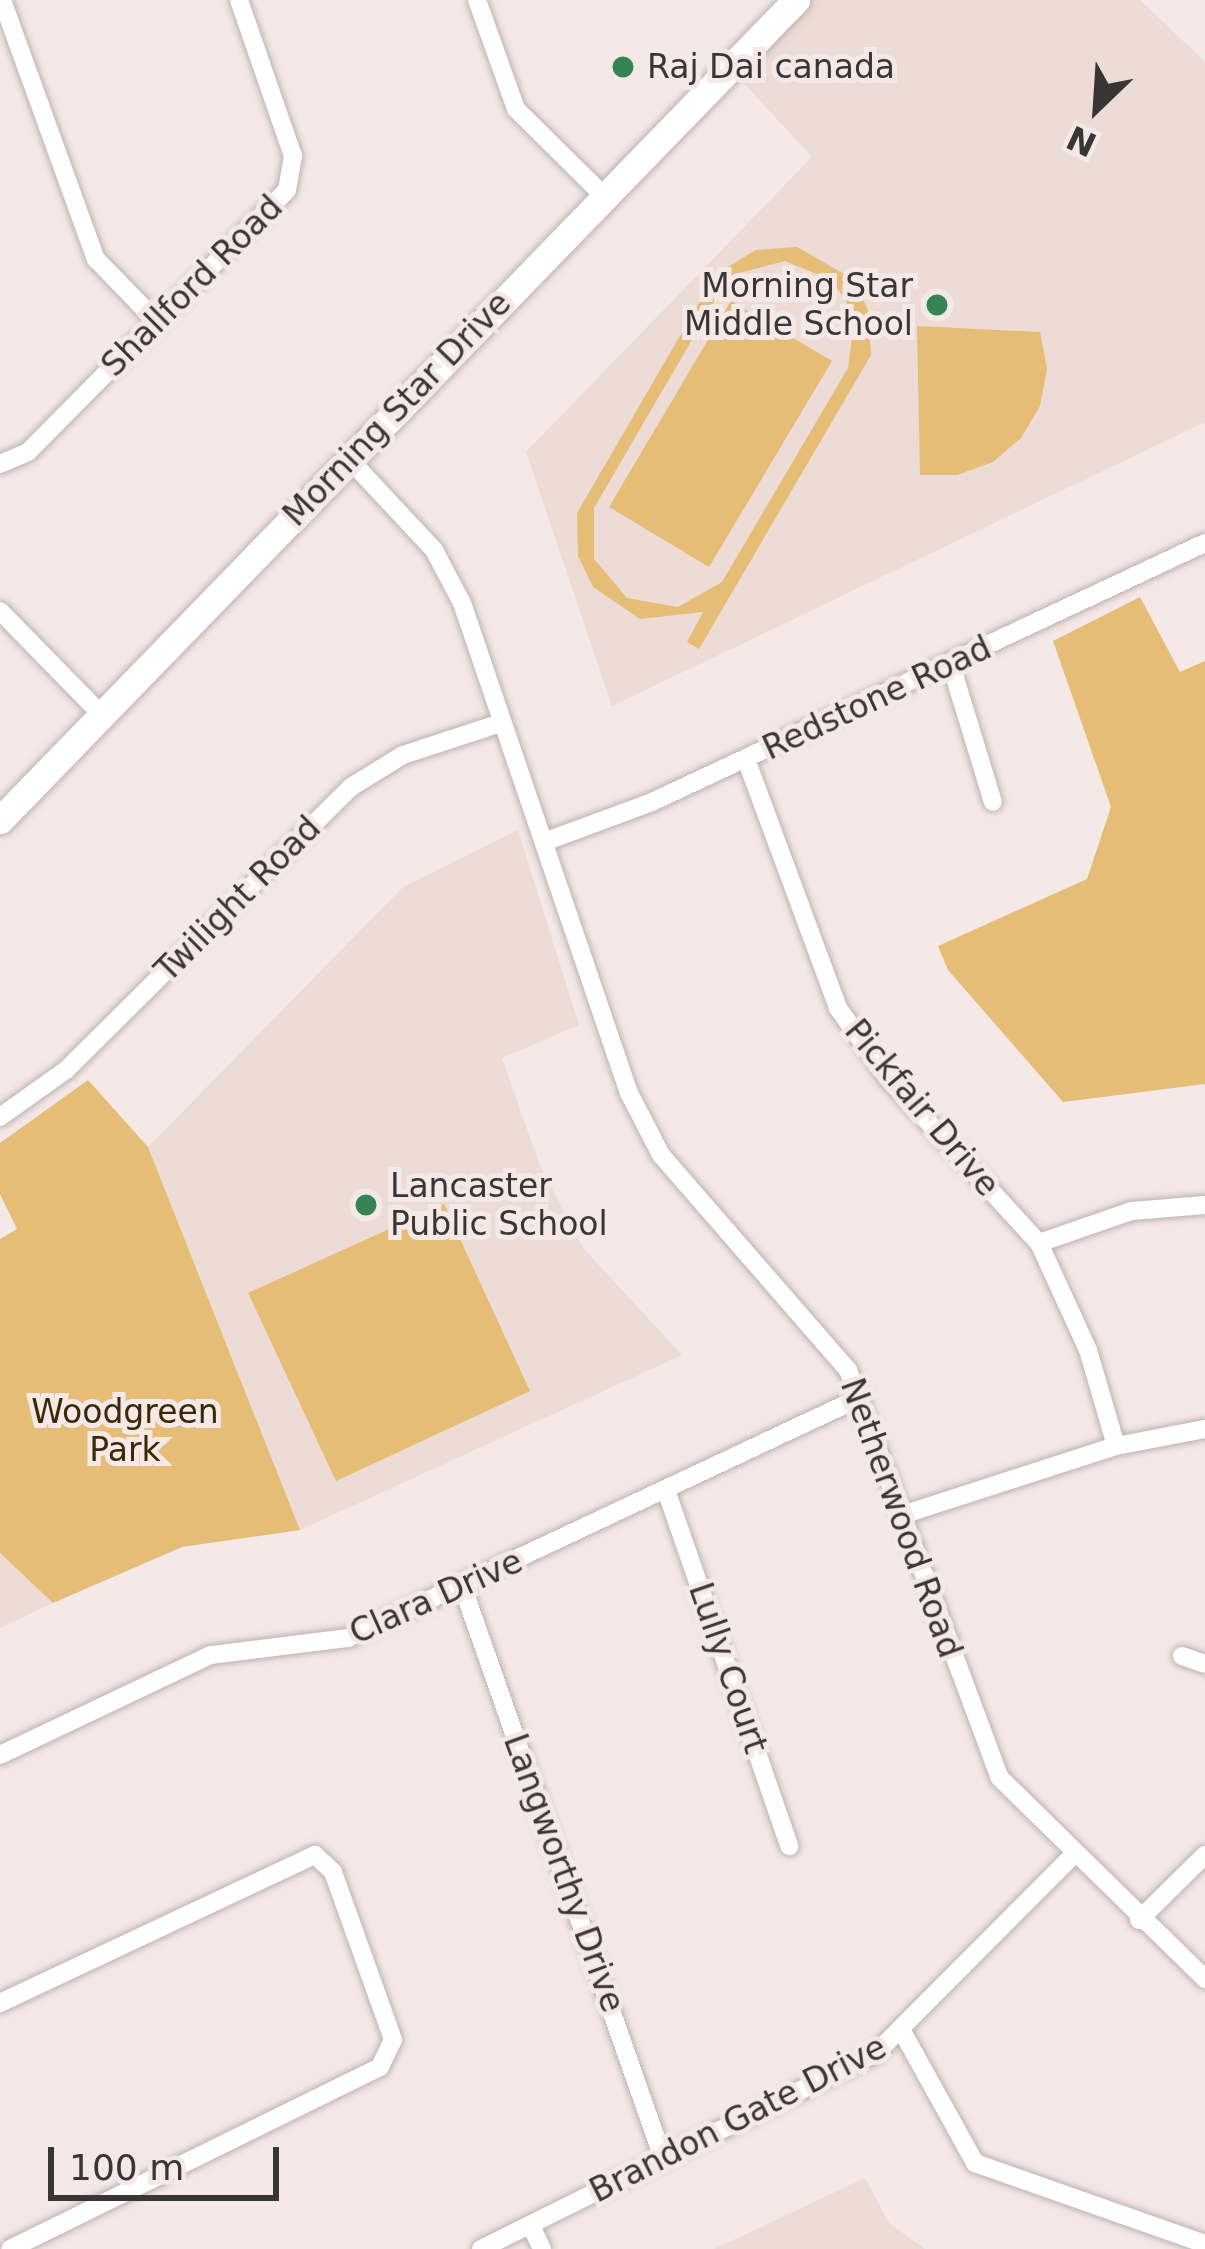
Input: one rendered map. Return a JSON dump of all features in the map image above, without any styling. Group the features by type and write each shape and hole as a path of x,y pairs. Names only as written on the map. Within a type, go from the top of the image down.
{"street":[{"path":"2,0 96,260 158,323"},
{"name":"Shallford Road","path":"0,464 28,452 287,190 293,156 239,0"},
{"path":"477,0 516,109 604,197"},
{"name":"Morning Star Drive","path":"0,820 796,0"},
{"name":"Netherwood Road","path":"350,460 434,550 461,603 629,1093 661,1155 832,1346 861,1397 999,1777 1072,1856 1205,1979"},
{"name":"Redstone Road","path":"544,842 746,759 1205,543"},
{"path":"0,611 102,715"},
{"path":"951,665 993,802"},
{"name":"Twilight Road","path":"0,1117 66,1070 351,787 403,755 501,723"},
{"name":"Pickfair Drive","path":"746,759 838,1008 889,1079 1039,1243 1088,1350 1117,1446"},
{"path":"1039,1243 1132,1211 1205,1205"},
{"name":"Clara Drive","path":"0,1755 211,1654 348,1638 463,1588 861,1397"},
{"path":"902,1515 1117,1446 1205,1429"},
{"name":"Lully Court","path":"666,1490 789,1846"},
{"name":"Langworthy Drive","path":"463,1588 663,2158"},
{"path":"1182,1656 1205,1664"},
{"path":"0,2003 315,1855 333,1871 393,2040 380,2068 10,2249"},
{"path":"1139,1920 1205,1855"},
{"name":"Brandon Gate Drive","path":"482,2249 903,2033 1072,1856"},
{"path":"903,2033 975,2163 1205,2244"},
{"path":"531,2226 542,2249"}],"shaded area":[{"name":"Morning Star Middle School","path":"796,0 1140,0 1205,62 1205,422 612,706 526,452 812,157 729,67"},
{"name":"Lancaster Public School","path":"518,830 579,1025 502,1058 539,1163 583,1248 682,1355 300,1530 148,1147 403,887"},
{"path":"0,1553 53,1603 0,1628"},
{"path":"865,2178 889,2223 925,2249 714,2249"}],"green space":[{"path":"797,247 853,279 868,310 871,355 699,649 687,642 703,612 640,619 593,587 578,556 577,513 716,274 756,250","holes":["785,261 829,279 845,298 854,321 848,368 722,582 678,607 627,598 594,559 594,508 721,290 739,273"]},
{"path":"731,301 832,361 709,567 609,507"},
{"path":"917,326 1040,332 1047,369 1040,406 1021,438 993,462 957,475 920,475"},
{"path":"1140,597 1180,672 1205,661 1205,1084 1063,1102 948,970 938,946 1087,879 1111,807 1053,641"},
{"name":"Woodgreen Park","path":"88,1080 148,1147 300,1530 182,1547 53,1603 0,1553 0,1239 17,1229 0,1194 0,1143"},
{"path":"444,1204 530,1391 336,1481 248,1293"}],"place":[{"name":"Raj Dai canada","path":"623,67"},
{"name":"Morning Star Middle School","path":"937,305"},
{"name":"Lancaster Public School","path":"366,1205"}]}
